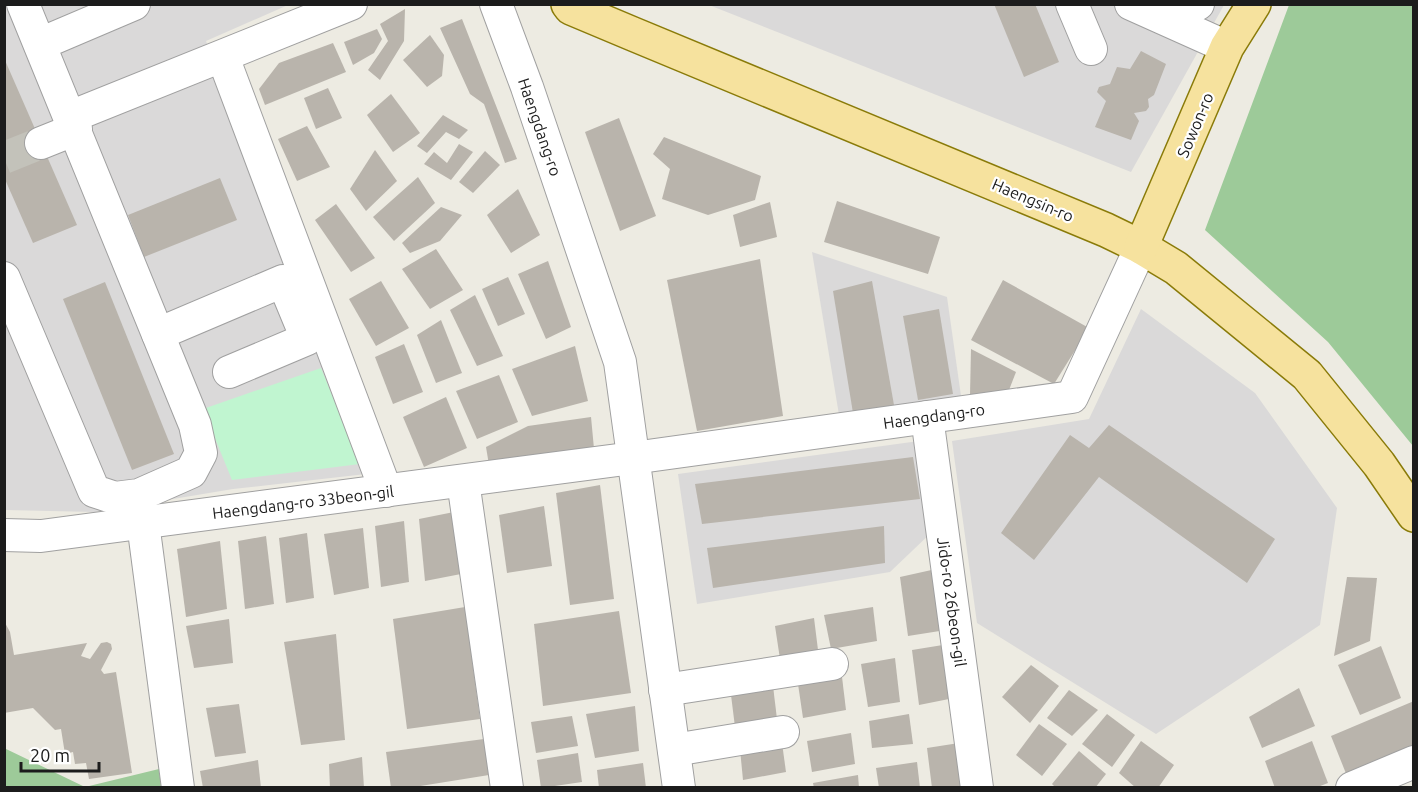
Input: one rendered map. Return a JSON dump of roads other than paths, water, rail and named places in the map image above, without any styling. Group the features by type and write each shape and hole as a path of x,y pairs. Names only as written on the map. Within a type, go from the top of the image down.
{"main road":[{"name":"Haengsin-ro","path":"568,4 572,8 622,30 1106,230 1176,267 1307,375 1379,464 1413,515"},
{"name":"Sowon-ro","path":"1141,247 1227,47 1254,4"}],"street":[{"path":"4,278 94,491 115,498 140,495 191,472 201,453 195,425 23,4"},
{"path":"40,44 134,4"},
{"path":"41,143 73,123 351,4"},
{"name":"Haengdang-ro","path":"496,4 527,87 620,362 679,788"},
{"path":"1072,4 1091,49"},
{"path":"1131,4 1227,47"},
{"path":"1166,18 1198,4"},
{"path":"223,57 386,491"},
{"name":"Haengdang-ro","path":"633,458 1072,397 1141,247"},
{"path":"158,334 283,281 307,339 228,372"},
{"name":"Jido-ro 26beon-gil","path":"927,417 977,788"},
{"name":"Haengdang-ro 33beon-gil","path":"4,535 41,536 633,458"},
{"path":"463,481 507,788"},
{"path":"143,523 178,788"},
{"path":"665,690 832,664"},
{"path":"674,750 783,732"},
{"path":"1352,788 1413,763"}],"tunnel":[{"path":"4,158 41,143"}]}
